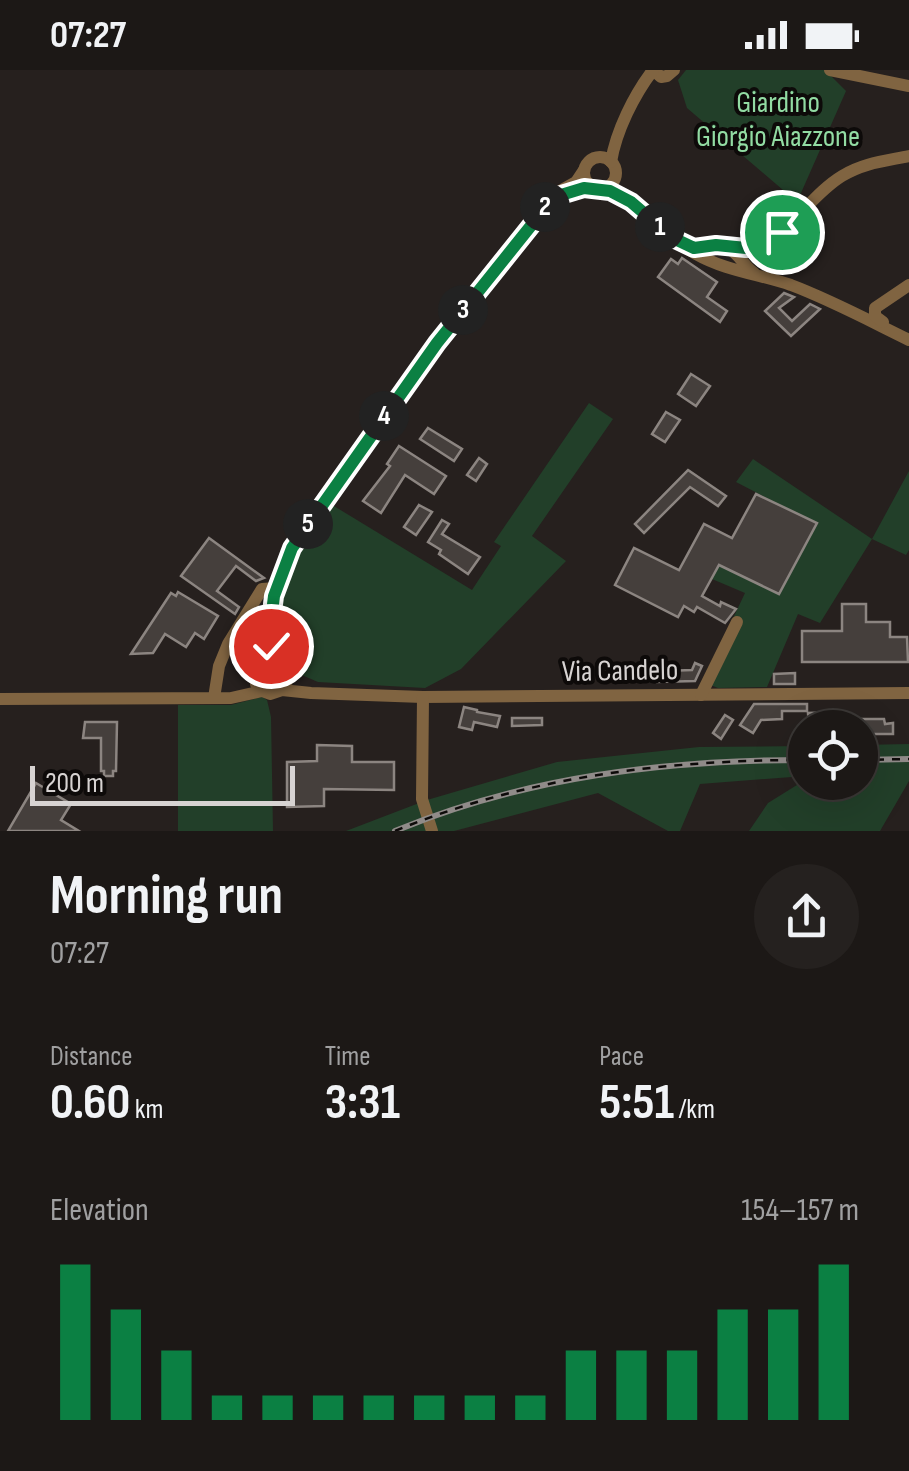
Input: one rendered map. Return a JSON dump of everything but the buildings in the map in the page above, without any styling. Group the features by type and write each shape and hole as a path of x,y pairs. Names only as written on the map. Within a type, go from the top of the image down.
{"street":[{"path":"611,162 616,139 640,92 656,72 667,76 674,70"},
{"path":"830,70 909,86"},
{"path":"214,698 218,666 228,644 437,343 550,202 576,182 588,162 616,139"},
{"path":"682,244 694,248 746,248 772,238 790,226 824,188 844,175 864,165 909,156"},
{"path":"550,202 584,188 610,185 616,170 611,162 596,158"},
{"path":"584,170 587,183 631,202"},
{"path":"615,178 631,202 694,253 742,272 794,286 909,340"},
{"path":"726,246 756,275"},
{"path":"891,331 875,316 875,308 909,285"},
{"path":"268,586 269,637 256,684 270,694 283,677"},
{"path":"701,695 737,622"},
{"path":"269,637 283,677"},
{"path":"214,698 242,689 272,662 283,677"},
{"name":"Via Candelo","path":"283,677 311,693 423,697 909,694"},
{"path":"0,699 231,698 262,691"},
{"path":"423,697 422,799 432,831"}],"green space":[{"name":"Giardino Giorgio Aiazzone","path":"686,70 825,70 846,91 797,202 687,108 678,80"},
{"path":"589,403 613,419 532,536 566,561 461,669 425,688 318,682 297,673 275,644 279,602 297,553 329,503 472,590 501,546 494,542"},
{"path":"753,459 872,539 820,623 798,614 767,687 718,688 703,682 745,593 712,579 719,565 779,594 817,524 736,482"},
{"path":"909,471 909,550 906,555 872,539"},
{"path":"262,697 267,700 271,717 273,831 178,831 178,705 231,705"},
{"path":"909,744 909,781 880,831 749,831 768,803 788,791 788,800 878,800 878,745"},
{"path":"788,746 788,777 700,784 680,831 668,831 598,793 454,831 346,831 427,800 557,762 699,747"}],"railway":[{"path":"878,760 909,759"},
{"path":"395,831 494,797 596,775 700,764 788,760"}],"route":[{"path":"271,646 274,596 292,548 437,343 550,202 584,188 610,191 631,202 673,238 694,248 746,248 782,232"}]}
